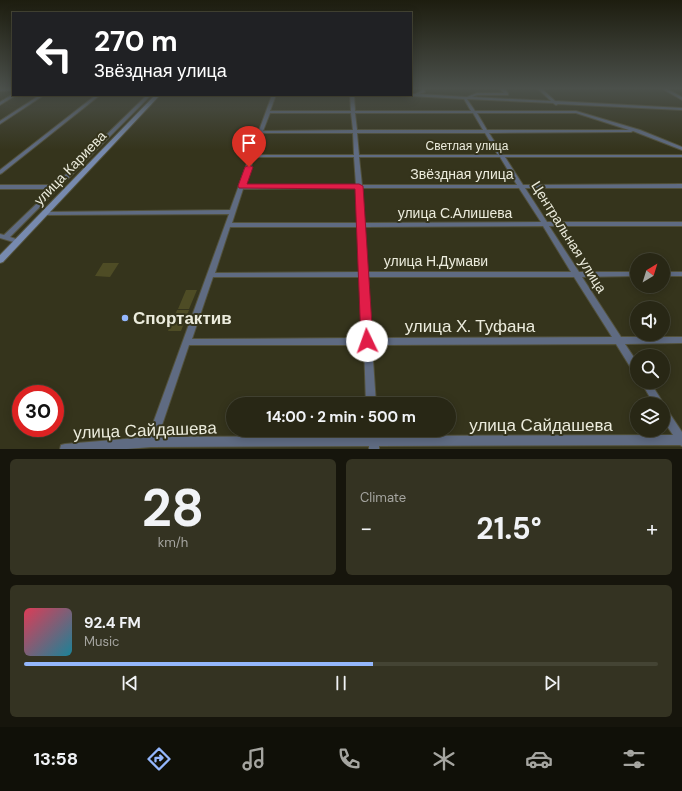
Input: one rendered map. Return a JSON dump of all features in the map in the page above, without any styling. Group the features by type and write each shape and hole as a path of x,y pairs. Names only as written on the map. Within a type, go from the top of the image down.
{"main road":[{"name":"улица Кариева","path":"0,260 145,109"}],"street":[{"path":"0,123 21,109"},
{"path":"0,172 80,109"},
{"path":"3,237 135,109"},
{"path":"151,442 269,109"},
{"path":"353,109 359,186 371,397"},
{"name":"Центральная улица","path":"471,109 630,359"},
{"path":"268,112 576,112 638,131 682,149"},
{"path":"261,132 638,131"},
{"name":"Светлая улица","path":"253,156 682,156"},
{"name":"Звёздная улица","path":"242,186 682,186"},
{"path":"0,187 56,187"},
{"path":"45,213 233,212"},
{"name":"улица С.Алишева","path":"228,225 682,224"},
{"path":"3,237 17,241"},
{"name":"улица Н.Думави","path":"210,275 630,274"},
{"path":"670,274 682,274"},
{"name":"улица Х. Туфана","path":"186,342 682,340"},
{"path":"670,422 682,440"},
{"name":"улица Сайдашева","path":"65,449 151,442 374,445 682,440"}],"shaded area":[{"path":"103,263 119,263 110,277 95,276"},
{"path":"186,290 197,290 189,309 178,309"},
{"path":"177,310 189,310 181,331 168,331"}],"place":[{"name":"Спортактив","path":"125,318"}],"route":[{"path":"249,167 242,186 359,186 367,341"}]}
